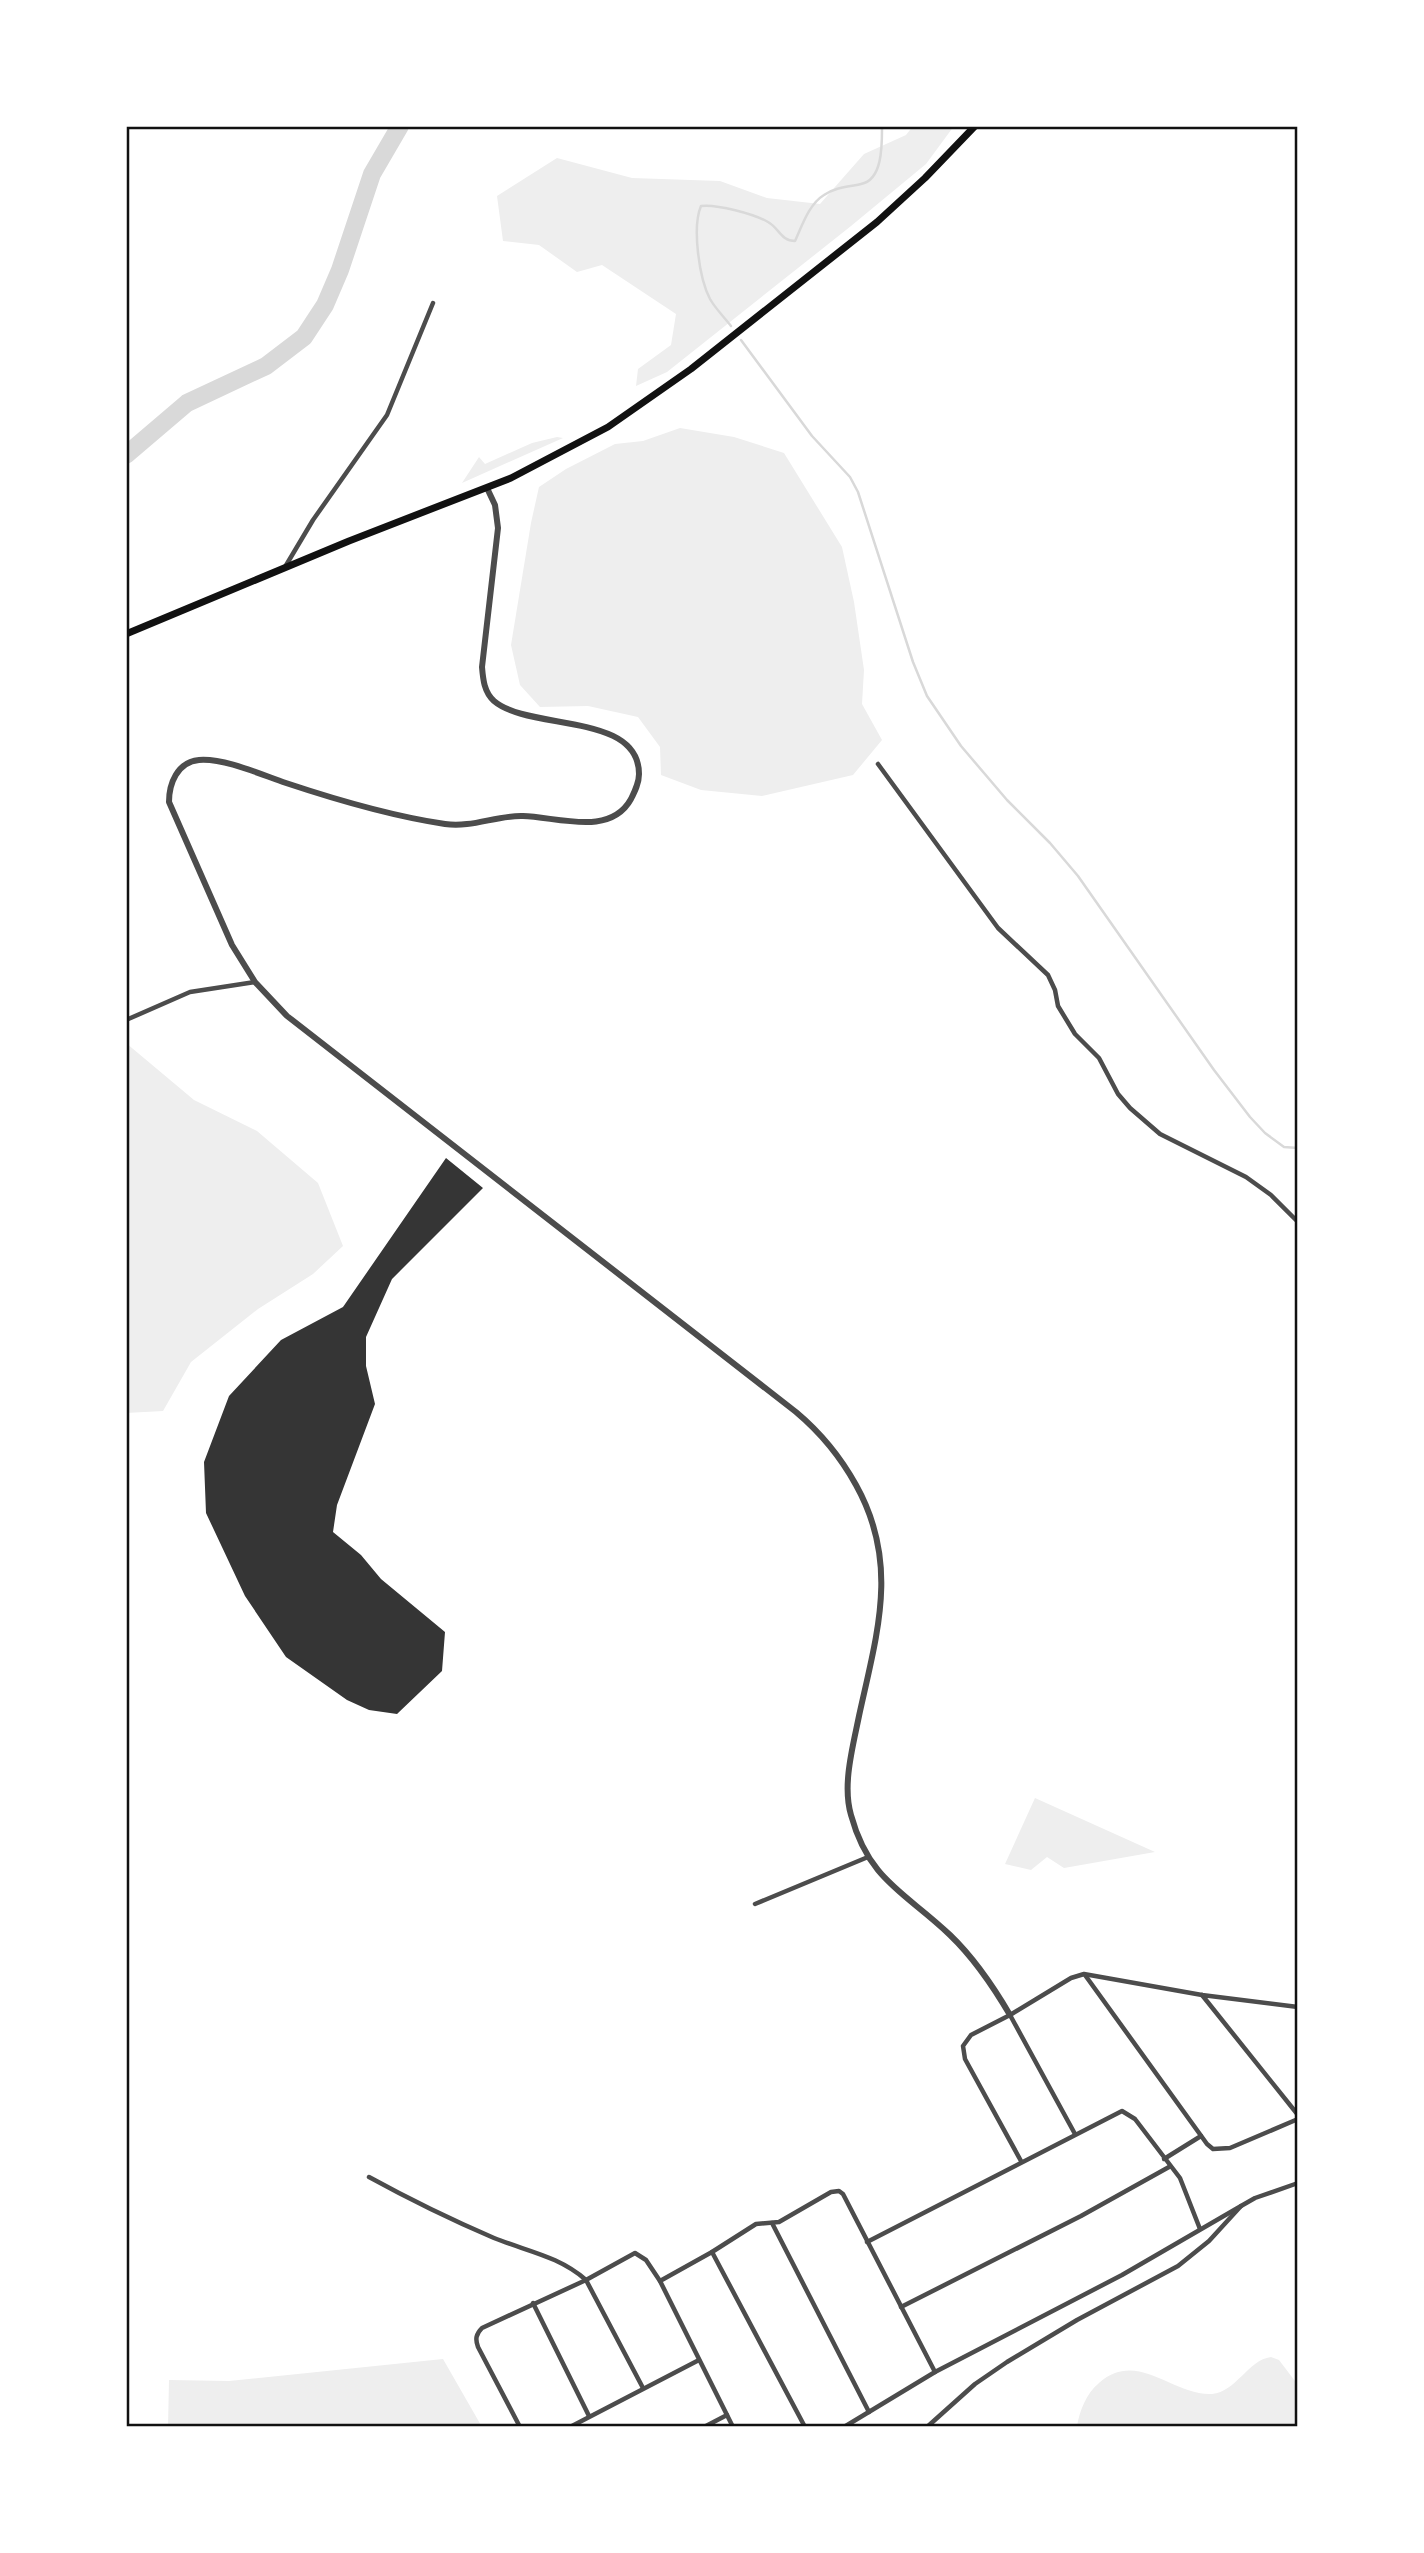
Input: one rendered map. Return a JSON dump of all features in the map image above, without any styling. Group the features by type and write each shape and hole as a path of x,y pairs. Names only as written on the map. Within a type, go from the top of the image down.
{"main road":[{"path":"126,634 285,567 486,488 546,461 608,427 691,369 877,222 925,178 975,126"}],"street":[{"path":"285,567 313,520 387,415 433,303"},
{"path":"486,488 495,505 498,528 482,667 486,690 492,700 507,709 615,735 625,743 635,756 639,773 637,788 619,814 592,823 523,816 464,826 445,824 368,807 214,761 198,760 190,762 174,776 169,790 169,802 211,903 232,945 256,982 287,1016 796,1412 815,1429 844,1464 870,1511 880,1548 882,1581 874,1644 851,1755 850,1813 868,1857 889,1885 950,1935 998,1993 1075,2134"},
{"path":"878,764 998,928 1048,975 1058,1006 1075,1034 1098,1059 1118,1094 1130,1108 1160,1134 1245,1177 1271,1195 1298,1222"},
{"path":"126,1020 190,992 256,982"},
{"path":"755,1904 868,1857"},
{"path":"1084,1974 1202,2136 1213,2149 1222,2150 1298,2117 1202,1994"},
{"path":"1021,2161 964,2059 966,2039 1071,1978 1084,1974 1298,2007"},
{"path":"867,2242 1117,2112 1127,2112 1135,2119 1170,2166 1184,2188 1200,2229"},
{"path":"1164,2159 1202,2136"},
{"path":"901,2308 1082,2216 1170,2166"},
{"path":"369,2177 494,2238 567,2265 586,2280 643,2388"},
{"path":"844,2427 935,2372 1122,2275 1255,2198 1298,2183"},
{"path":"660,2281 756,2224 779,2222 831,2192 839,2191 843,2194 935,2372"},
{"path":"927,2427 975,2384 1007,2362 1077,2320 1178,2266 1209,2241 1241,2206"},
{"path":"772,2223 869,2412"},
{"path":"712,2252 805,2427"},
{"path":"520,2427 478,2347 476,2337 482,2328 586,2280 635,2253 646,2260 660,2281 733,2427"},
{"path":"533,2303 589,2416"},
{"path":"570,2427 699,2360"},
{"path":"705,2427 727,2415"}],"shaded area":[{"path":"913,126 954,126 926,164 851,226 667,372 636,386 638,369 671,345 676,314 602,265 577,272 539,245 503,241 497,196 557,158 632,178 720,181 767,198 820,204 864,154 906,135"},
{"path":"680,428 734,437 784,453 842,547 854,602 864,670 862,704 882,740 853,775 762,796 701,790 661,775 660,747 638,717 588,706 540,707 520,685 511,645 539,487 566,469 615,444 643,441"},
{"path":"563,438 462,483 479,457 485,464 532,443"},
{"path":"126,1043 194,1100 257,1131 318,1183 343,1246 313,1274 258,1309 191,1362 163,1411 126,1413"},
{"path":"1035,1798 1155,1852 1064,1868 1047,1857 1031,1870 1005,1864"},
{"path":"1271,2357 1279,2360 1298,2385 1298,2427 1077,2426 1090,2392 1113,2374 1141,2372 1197,2393 1212,2394 1228,2388 1255,2364"},
{"path":"443,2359 482,2427 168,2427 169,2380 229,2381"}],"building":[{"path":"446,1158 483,1188 392,1279 366,1337 366,1366 375,1404 337,1505 333,1532 361,1555 381,1579 445,1632 442,1671 397,1714 369,1710 347,1700 286,1657 245,1596 206,1513 204,1462 229,1396 281,1340 343,1307"}],"waterway":[{"path":"126,455 187,403 266,366 304,337 325,305 340,270 372,174 400,126"},
{"path":"731,326 710,299 703,279 697,239 701,206 726,208 754,216 772,225 786,239 795,241 806,216 819,199 828,192 861,184 874,176 880,160 882,126"},
{"path":"741,340 812,436 850,477 858,492 913,662 927,696 961,746 1078,876 1250,1117 1284,1147 1298,1148"}]}
